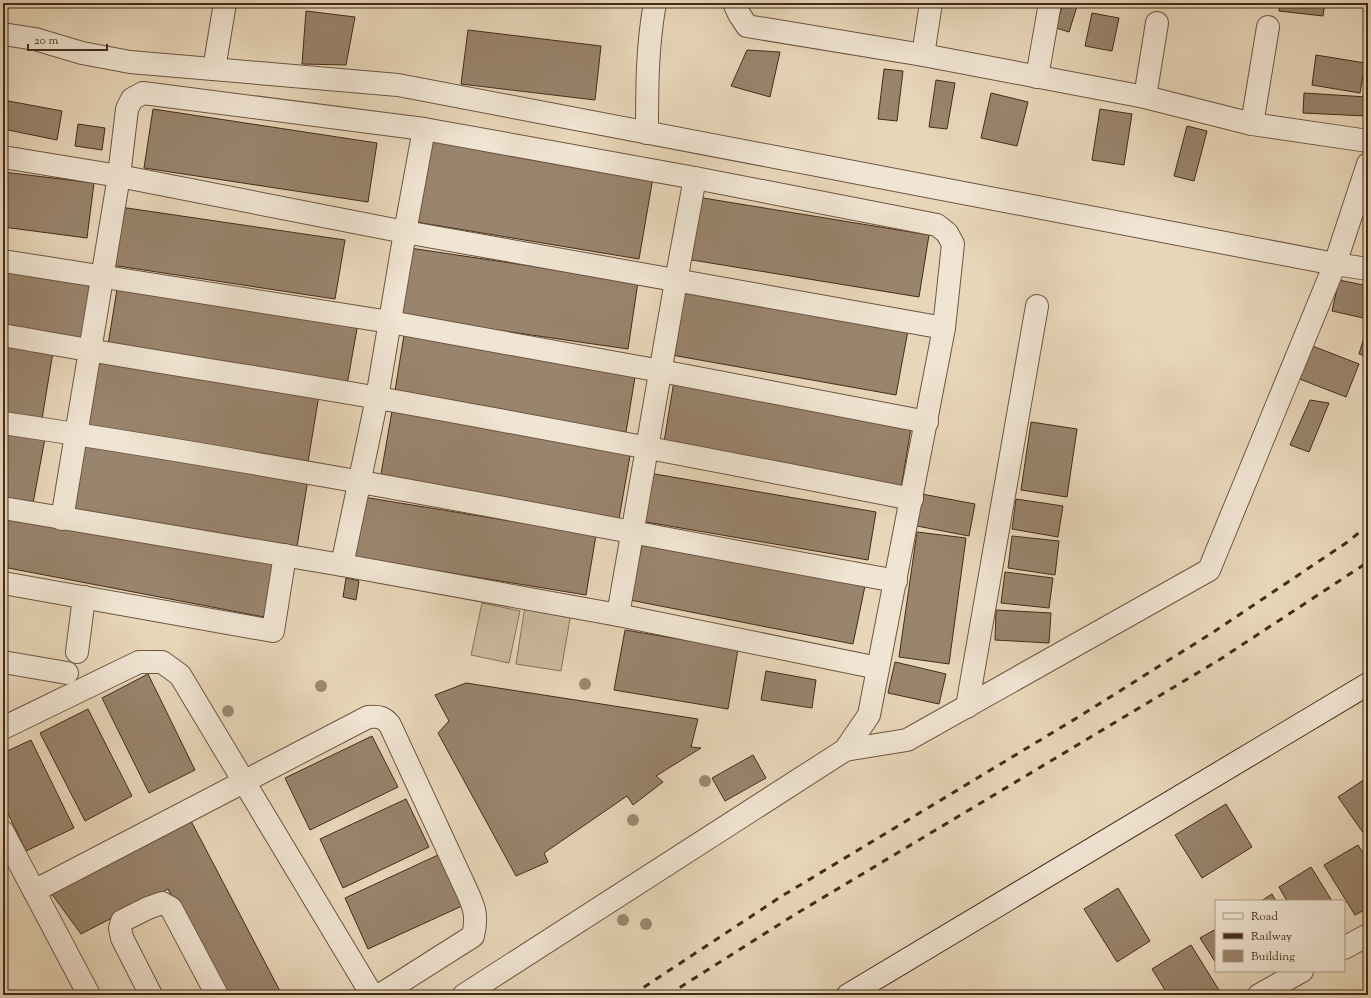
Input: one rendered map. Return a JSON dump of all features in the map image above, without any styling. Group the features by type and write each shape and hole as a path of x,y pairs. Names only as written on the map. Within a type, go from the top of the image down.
{"street":[{"path":"214,70 225,3"},
{"path":"647,133 647,66 650,30 655,3"},
{"path":"734,3 747,26 923,55 1145,97 1252,124 1368,141"},
{"path":"923,55 931,3"},
{"path":"1037,77 1050,3"},
{"path":"1145,97 1157,23"},
{"path":"1252,124 1268,27"},
{"path":"3,34 35,39 82,53 130,62 398,85 1335,264 1368,269"},
{"path":"62,519 103,277 119,176 127,110 132,99 143,93 424,129 695,178 937,225 947,233 953,244 944,328 870,715 844,750 464,995"},
{"path":"342,565 377,398 424,129"},
{"path":"3,157 119,176 405,232 944,328"},
{"path":"844,750 907,740 1209,570 1335,264 1368,164"},
{"path":"618,616 695,178"},
{"path":"3,261 390,322 661,371 927,422"},
{"path":"967,706 1037,306"},
{"path":"3,335 377,398 648,447 912,499"},
{"path":"3,423 360,481 632,533 896,581"},
{"path":"3,508 342,565 618,616 878,668"},
{"path":"3,583 273,631 285,555"},
{"path":"77,652 84,597"},
{"path":"3,662 67,673"},
{"path":"3,728 139,662 162,662 180,675 372,995"},
{"path":"848,995 1368,684"},
{"path":"34,891 368,717 378,716 386,720 390,725 475,909 476,919 473,936 380,995"},
{"path":"3,832 89,995"},
{"path":"151,995 122,938 120,928 122,920 162,903 171,908 209,992"},
{"path":"1345,947 1368,935"},
{"path":"1259,995 1300,972"}],"shaded area":[{"path":"482,603 520,611 509,663 471,655"},
{"path":"525,606 571,613 561,671 516,664"}],"building":[{"path":"1063,3 1078,3 1069,32 1056,28"},
{"path":"1177,3 1278,3 1279,5 1176,6"},
{"path":"1280,3 1325,3 1323,16 1279,11"},
{"path":"306,11 355,17 346,65 302,64"},
{"path":"1092,13 1119,18 1112,51 1085,46"},
{"path":"468,30 601,46 595,100 461,84"},
{"path":"747,50 780,52 770,97 731,86"},
{"path":"1316,55 1365,63 1360,93 1312,85"},
{"path":"884,69 903,71 897,121 878,119"},
{"path":"936,80 955,83 947,129 929,127"},
{"path":"991,93 1028,102 1017,146 981,138"},
{"path":"1304,93 1367,97 1366,116 1303,113"},
{"path":"3,100 62,111 57,140 3,129"},
{"path":"153,109 377,143 368,202 144,168"},
{"path":"1100,109 1132,114 1124,165 1092,160"},
{"path":"78,124 105,128 102,150 75,146"},
{"path":"1187,126 1207,131 1194,181 1174,176"},
{"path":"431,134 654,172 639,259 416,222"},
{"path":"3,172 94,183 87,238 3,227"},
{"path":"697,197 929,235 919,297 686,259"},
{"path":"120,207 345,240 335,299 111,265"},
{"path":"1368,225 1368,235 1363,233"},
{"path":"410,248 638,282 628,349 400,316"},
{"path":"3,269 89,284 85,344 3,329"},
{"path":"1339,280 1368,286 1368,319 1332,311"},
{"path":"118,283 358,323 347,385 108,345"},
{"path":"679,284 909,325 896,395 666,354"},
{"path":"1368,324 1368,357 1359,354"},
{"path":"404,335 636,371 626,432 394,397"},
{"path":"3,343 53,352 42,419 3,413"},
{"path":"1310,345 1359,364 1346,397 1297,378"},
{"path":"92,358 319,395 308,462 80,425"},
{"path":"674,381 912,422 901,488 663,448"},
{"path":"1310,400 1329,403 1309,452 1290,445"},
{"path":"392,411 631,450 619,519 380,480"},
{"path":"1031,422 1077,429 1067,497 1021,490"},
{"path":"3,430 45,438 32,509 3,504"},
{"path":"84,445 308,479 297,547 74,513"},
{"path":"649,473 876,512 868,560 640,521"},
{"path":"922,494 975,504 969,536 917,526"},
{"path":"357,496 596,535 586,595 347,556"},
{"path":"1016,499 1063,506 1058,537 1012,529"},
{"path":"3,514 277,561 264,617 3,567"},
{"path":"917,532 966,538 949,664 899,657"},
{"path":"1012,536 1059,541 1055,575 1008,568"},
{"path":"643,541 865,586 853,644 630,600"},
{"path":"1005,572 1053,578 1049,608 1001,603"},
{"path":"346,578 359,581 356,600 343,597"},
{"path":"996,610 1051,613 1049,643 995,640"},
{"path":"625,630 738,649 728,709 614,690"},
{"path":"895,662 946,674 939,704 888,693"},
{"path":"766,671 816,680 812,708 761,700"},
{"path":"148,674 195,770 149,793 102,698"},
{"path":"466,683 698,719 691,747 701,748 656,776 663,782 633,805 627,796 544,853 548,862 516,876 438,733 449,721 435,695"},
{"path":"88,709 132,796 85,821 40,733"},
{"path":"372,736 398,787 310,830 285,778"},
{"path":"31,740 74,828 26,851 3,803 3,753"},
{"path":"753,755 766,778 725,801 712,778"},
{"path":"1368,777 1368,831 1364,834 1338,797"},
{"path":"406,799 429,847 343,888 320,839"},
{"path":"1226,804 1252,847 1202,878 1175,835"},
{"path":"191,821 282,995 223,995 168,889 81,934 51,893"},
{"path":"1358,845 1368,861 1368,908 1355,915 1324,865"},
{"path":"438,855 462,906 368,949 345,898"},
{"path":"1311,867 1331,900 1286,900 1279,887"},
{"path":"1118,888 1150,941 1117,962 1084,909"},
{"path":"1272,894 1275,900 1263,900"},
{"path":"1215,930 1215,961 1200,938"},
{"path":"1191,945 1222,995 1168,995 1152,969"}],"railway":[{"path":"632,995 782,896 1080,716 1215,631 1349,541 1368,525"},
{"path":"668,995 794,915 1219,660 1368,562"}]}
